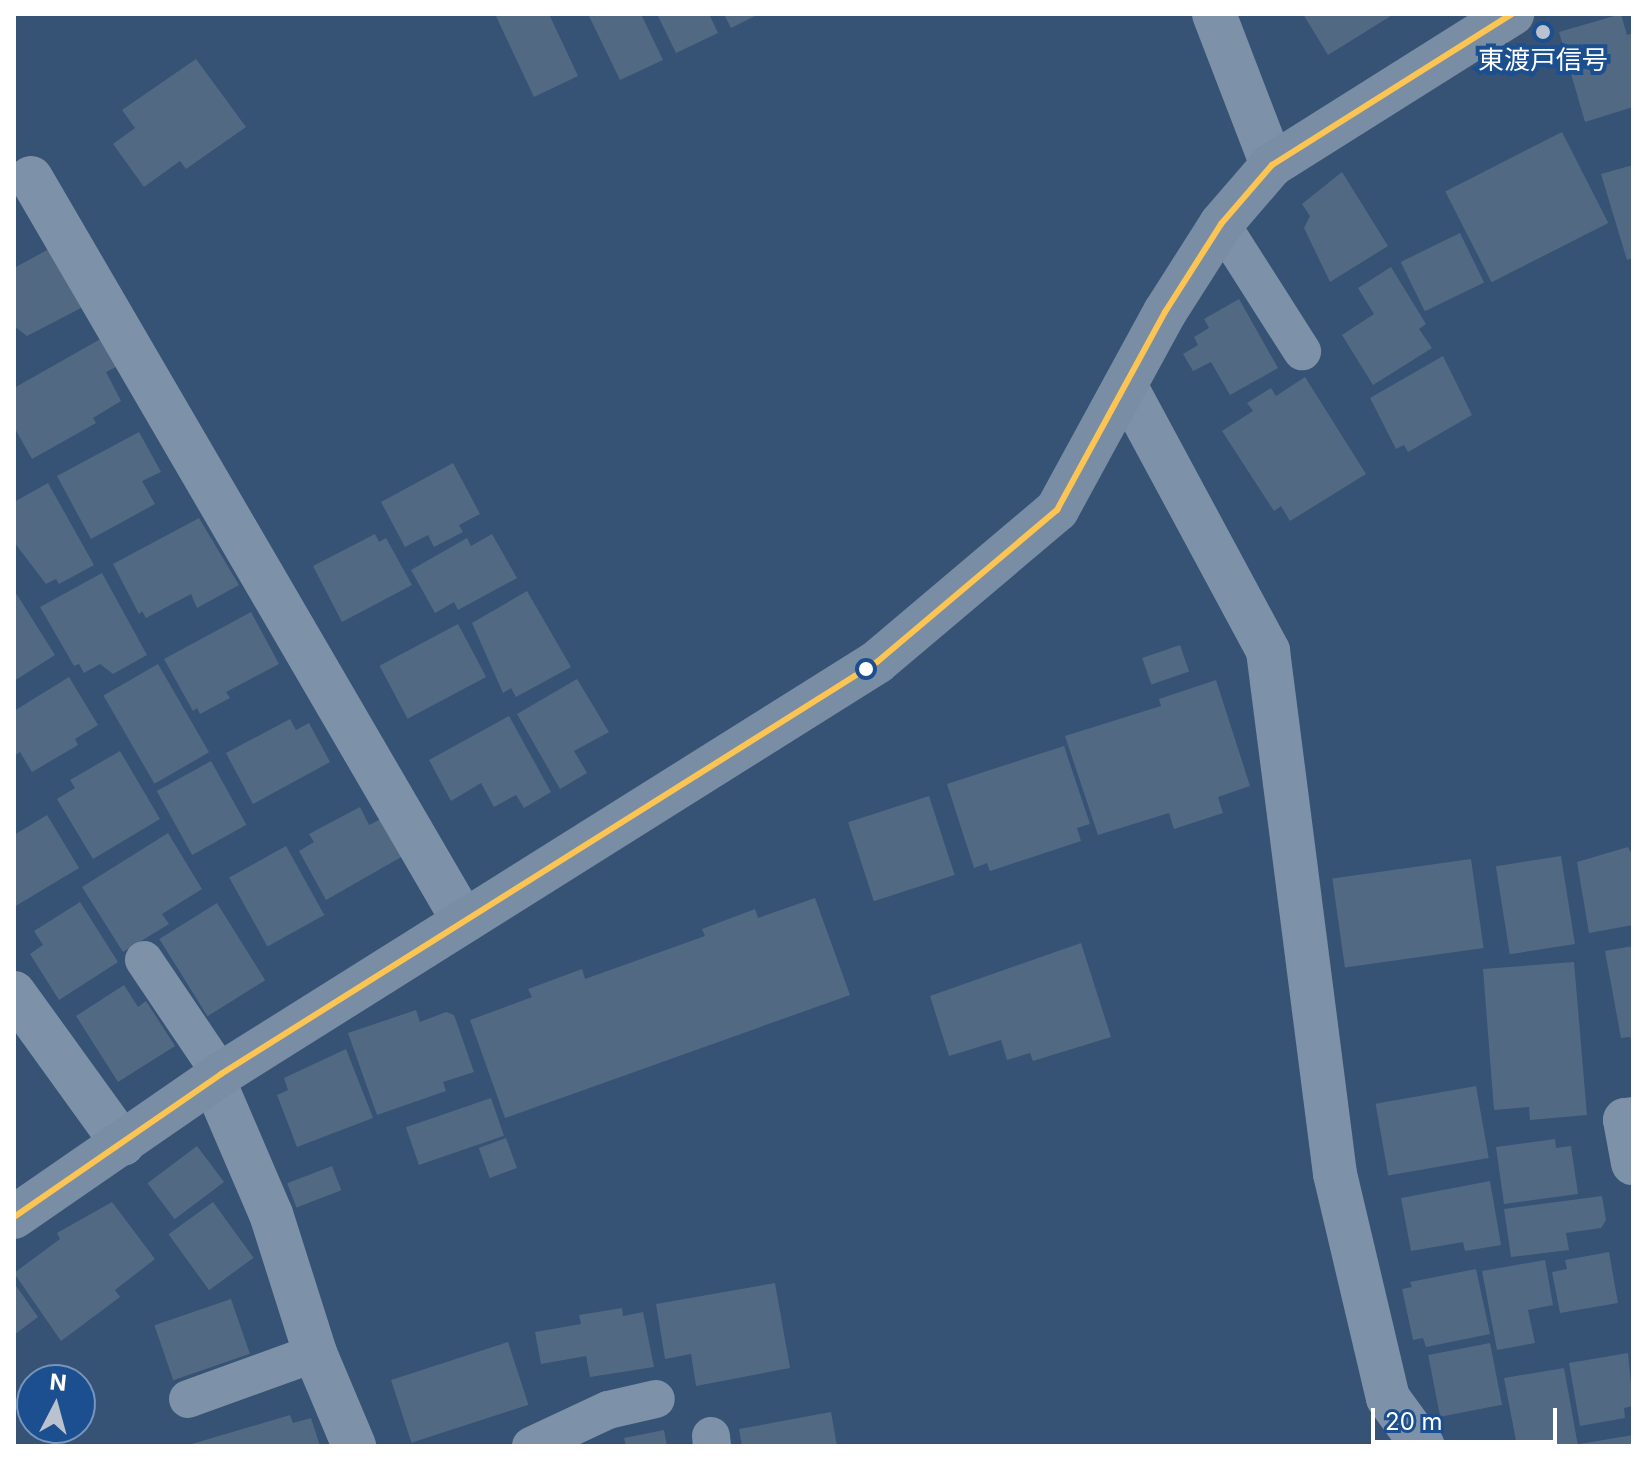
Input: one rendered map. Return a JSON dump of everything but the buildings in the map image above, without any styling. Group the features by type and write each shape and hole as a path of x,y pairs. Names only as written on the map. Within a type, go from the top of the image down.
{"street":[{"path":"1214,14 1272,165"},
{"path":"14,1217 217,1076 463,920 804,711 901,643 1057,510 1165,312 1221,224 1272,165 1512,14"},
{"path":"31,178 463,920"},
{"path":"1126,387 1268,651 1335,1174 1388,1398 1423,1446"},
{"path":"14,993 123,1144"},
{"path":"217,1076 271,1214 315,1353 354,1446"},
{"path":"1633,1119 1625,1120 1633,1163"}],"lane":[{"path":"1221,224 1302,351"},
{"path":"144,960 217,1076"},
{"path":"188,1399 315,1353"},
{"path":"531,1446 608,1410 656,1399"}],"transit line":[{"path":"14,1217 221,1074 877,662 1057,510 1165,312 1221,224 1272,165 1512,14"}],"place":[{"name":"東渡戸信号","path":"1543,32"}]}
